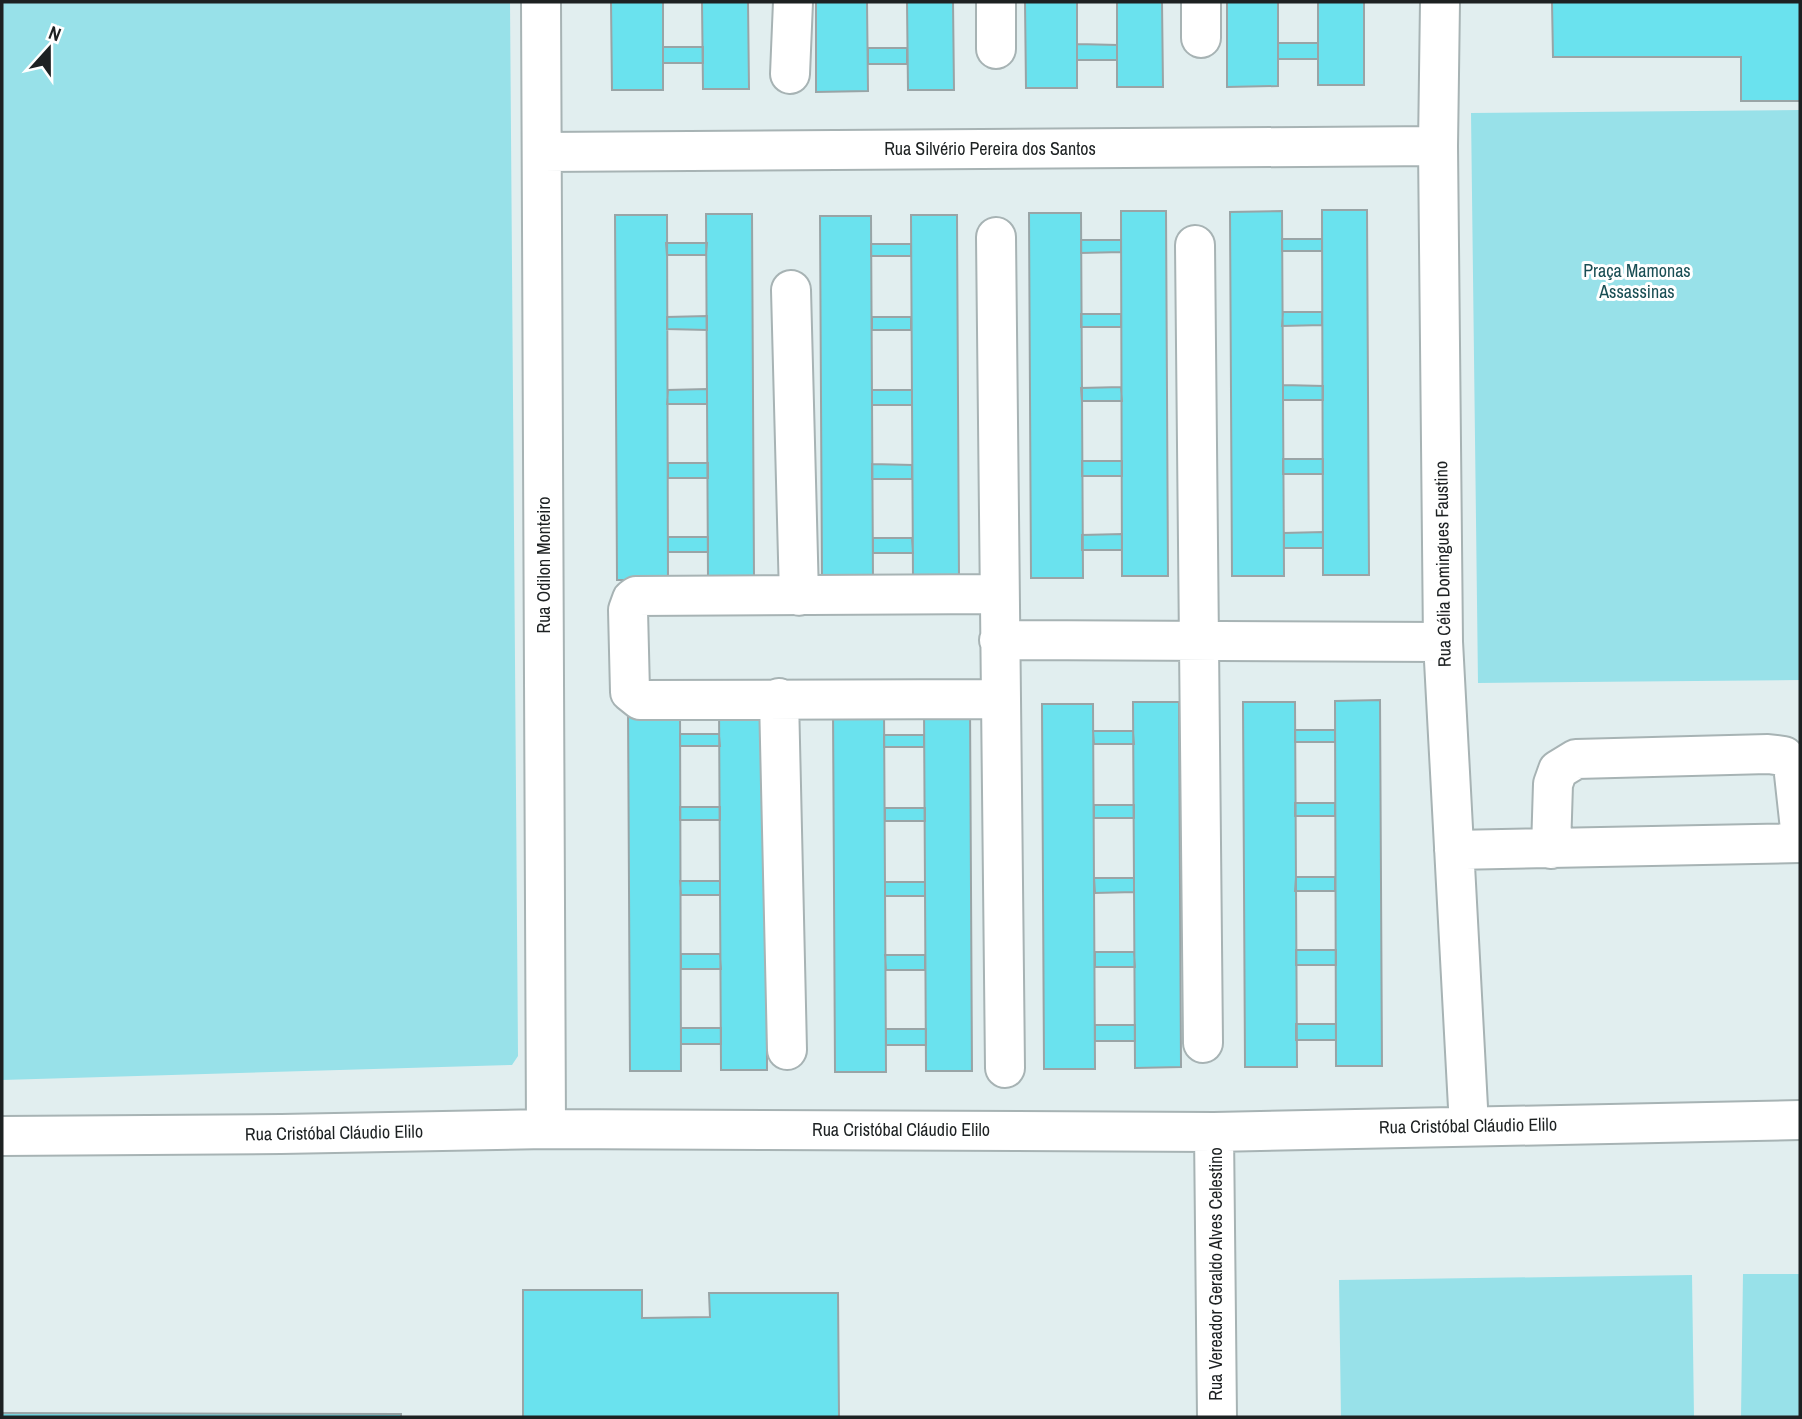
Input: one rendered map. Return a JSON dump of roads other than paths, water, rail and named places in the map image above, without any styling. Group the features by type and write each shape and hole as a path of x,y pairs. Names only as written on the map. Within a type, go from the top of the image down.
{"street":[{"name":"Rua Odilon Monteiro","path":"541,2 546,1129"},
{"path":"790,74 793,2"},
{"path":"996,2 996,49"},
{"name":"Rua Célia Domingues Faustino","path":"1440,2 1438,146 1443,642 1469,1126"},
{"name":"Rua Silvério Pereira dos Santos","path":"543,152 1438,146"},
{"path":"996,237 1005,1068"},
{"path":"1195,245 1203,1043"},
{"path":"791,290 799,596"},
{"path":"998,594 636,596 628,610 630,692 640,700 1000,699"},
{"path":"999,640 1443,642"},
{"path":"779,698 787,1050"},
{"path":"1551,849 1553,784 1558,770 1576,759 1768,754 1784,756 1793,765 1800,829"},
{"path":"1454,850 1800,843"},
{"name":"Rua Cristóbal Cláudio Elilo","path":"2,1136 546,1129 1214,1132 1800,1120"},
{"name":"Rua Vereador Geraldo Alves Celestino","path":"1214,1132 1217,1417"}],"park label":[{"name":"Praça Mamonas Assassinas","path":"1637,281"}]}
